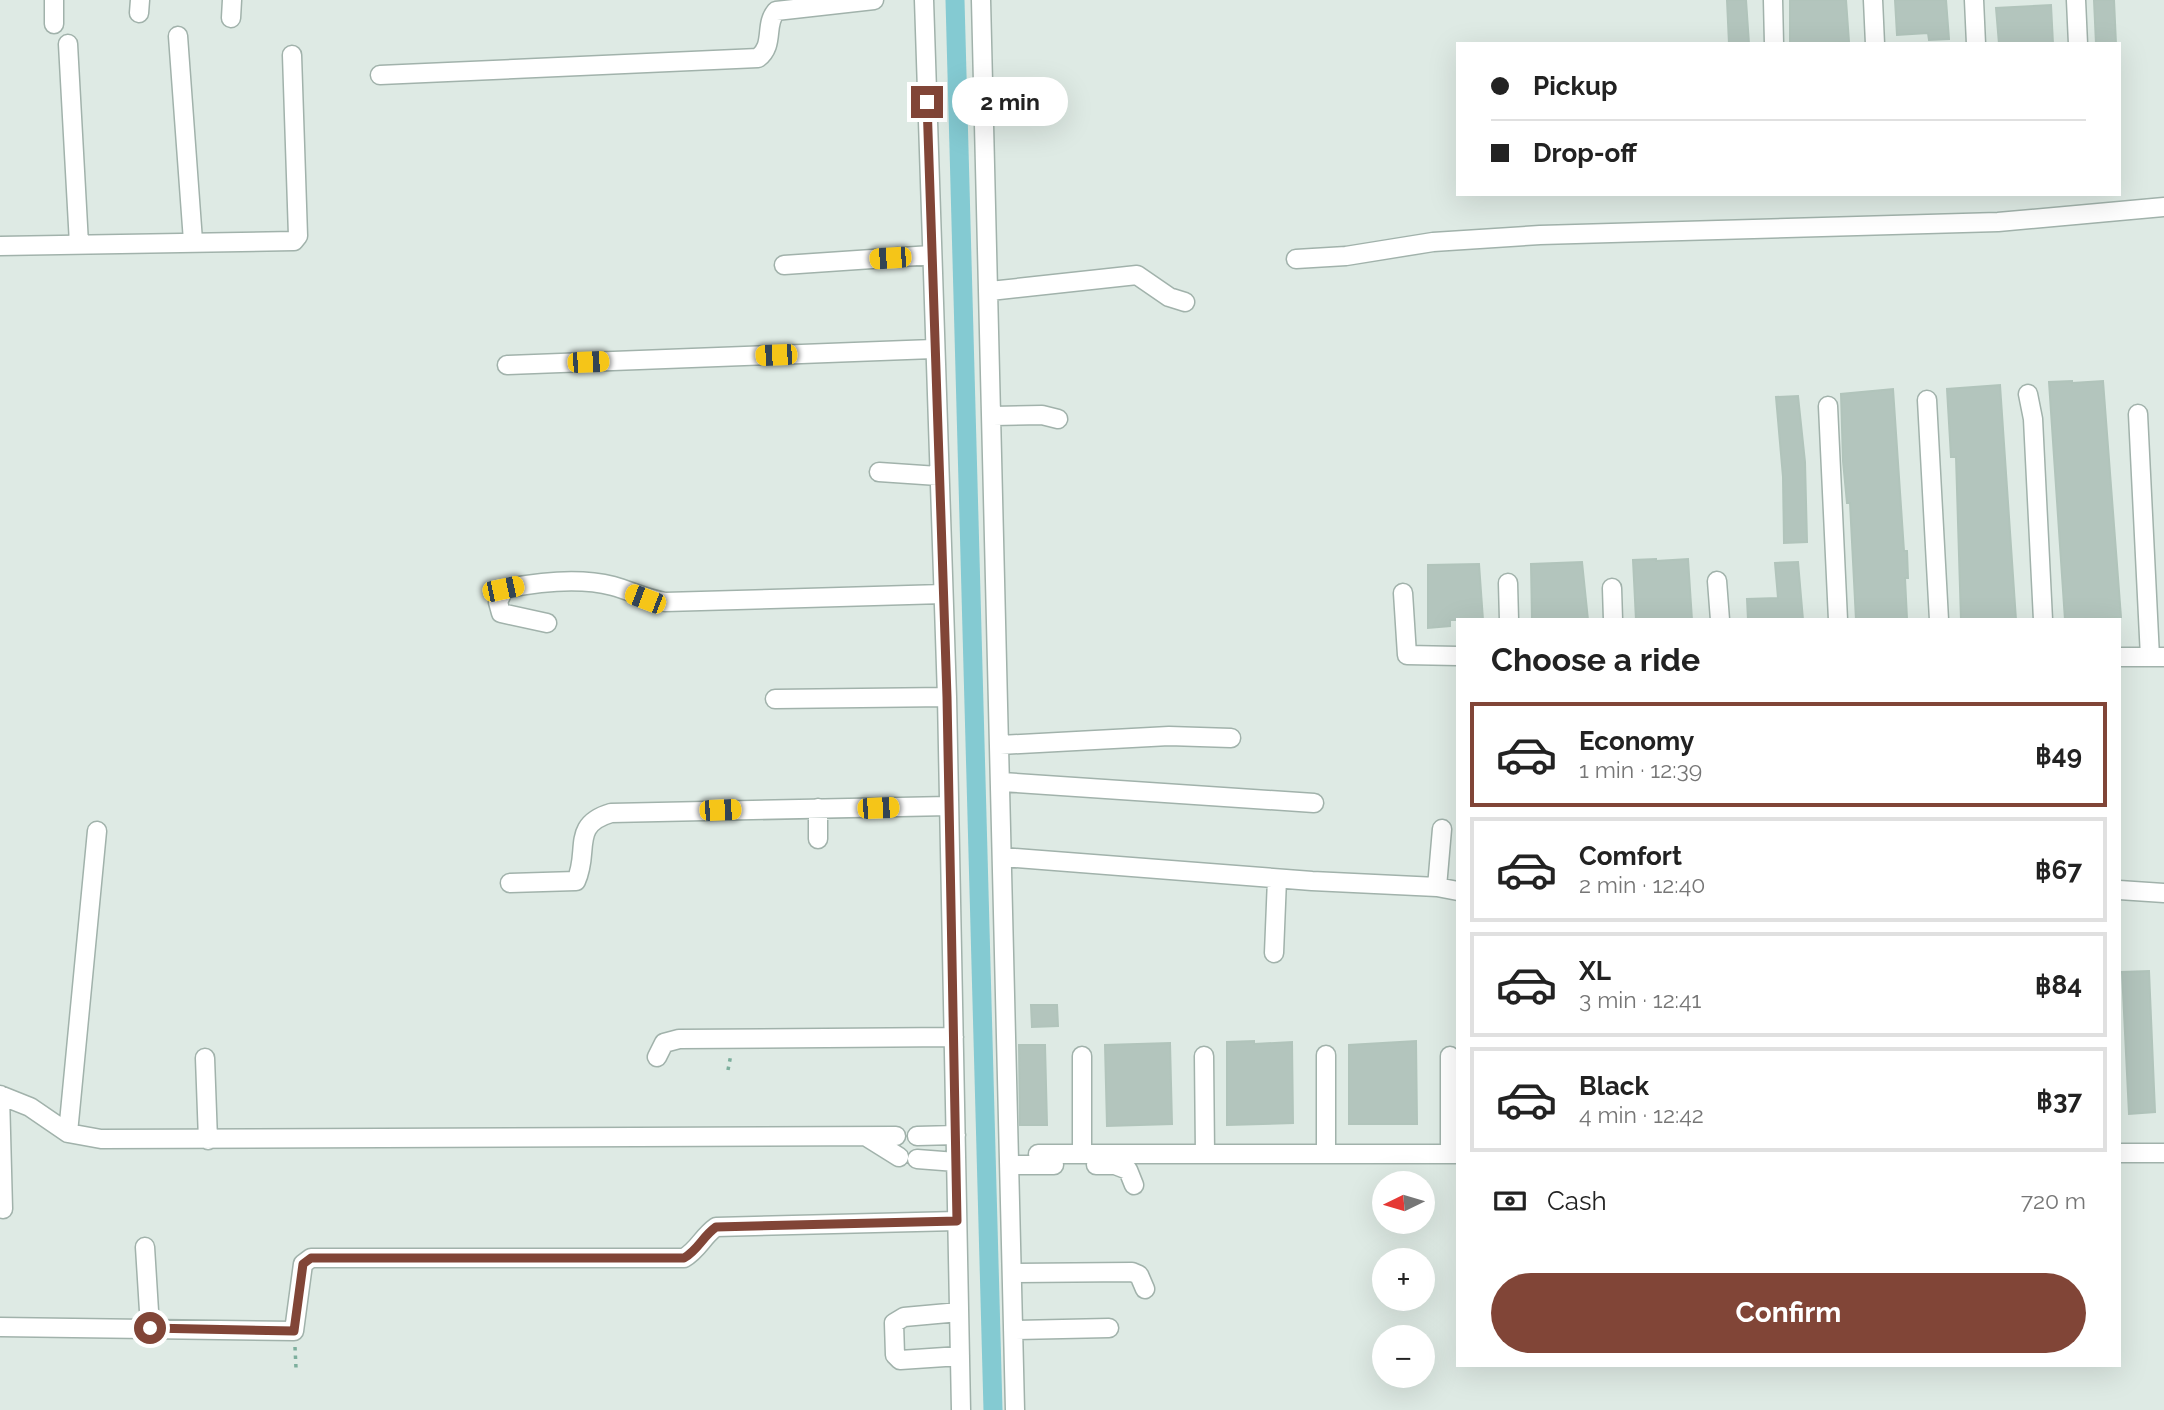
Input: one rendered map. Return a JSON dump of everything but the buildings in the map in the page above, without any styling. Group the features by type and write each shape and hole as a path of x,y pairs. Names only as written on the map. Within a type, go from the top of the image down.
{"street":[{"path":"54,0 54,24"},
{"path":"380,75 758,58 769,45 771,16 776,11 874,0"},
{"path":"924,0 933,349 947,697 961,1410"},
{"path":"981,0 1002,782 1015,1410"},
{"path":"1773,0 1774,42"},
{"path":"1872,0 1875,42"},
{"path":"1974,0 1976,42"},
{"path":"2076,0 2078,42"},
{"path":"178,36 193,242"},
{"path":"68,44 79,244"},
{"path":"0,246 297,239 292,55"},
{"path":"1296,259 1346,256 1433,242 1540,235 1998,222 2164,207"},
{"path":"784,265 931,255"},
{"path":"990,291 1137,275 1169,297 1185,302"},
{"path":"507,365 933,349"},
{"path":"2028,394 2033,419 2043,618"},
{"path":"1927,400 1939,618"},
{"path":"1828,406 1838,618"},
{"path":"993,416 1032,414 1058,419"},
{"path":"2121,657 2157,657 2138,414"},
{"path":"879,472 938,475"},
{"path":"1717,581 1720,618"},
{"path":"547,623 501,614 498,602 503,589 531,584 578,582 612,586 645,599 665,602 943,594"},
{"path":"1508,583 1509,618"},
{"path":"1612,588 1614,618"},
{"path":"1403,593 1407,655 1456,656"},
{"path":"775,699 947,697"},
{"path":"1000,745 1170,736 1231,738"},
{"path":"1002,782 1314,803"},
{"path":"510,883 576,881 587,825 597,817 611,813 948,806"},
{"path":"818,808 818,839"},
{"path":"1437,887 1442,830"},
{"path":"68,1133 97,831"},
{"path":"1003,857 1277,879 1437,887 1456,891"},
{"path":"1274,953 1277,879"},
{"path":"2121,890 2164,893"},
{"path":"657,1057 664,1043 679,1039 954,1037"},
{"path":"1326,1055 1326,1154"},
{"path":"1082,1056 1082,1154"},
{"path":"1204,1056 1205,1154"},
{"path":"1038,1154 1454,1154 1450,1056"},
{"path":"205,1058 208,1140"},
{"path":"3,1209 0,1095 30,1107 68,1133 101,1139 896,1136"},
{"path":"917,1136 956,1135"},
{"path":"866,1137 908,1158 956,1162"},
{"path":"2121,1153 2164,1153"},
{"path":"1010,1165 1115,1165 1128,1170 1134,1185"},
{"path":"0,1327 294,1331 303,1264 311,1258 684,1258 697,1250 705,1235 716,1227 957,1221"},
{"path":"145,1247 150,1328"},
{"path":"1012,1273 1132,1272 1139,1275 1145,1289"},
{"path":"959,1312 904,1317 894,1323 895,1355 900,1360 960,1356"},
{"path":"1013,1330 1109,1328"}],"waterway":[{"path":"955,0 993,1410"}],"route":[{"path":"150,1328 294,1331 303,1264 311,1258 684,1258 697,1250 705,1235 716,1227 957,1221 947,697 933,349 927,102"}]}
